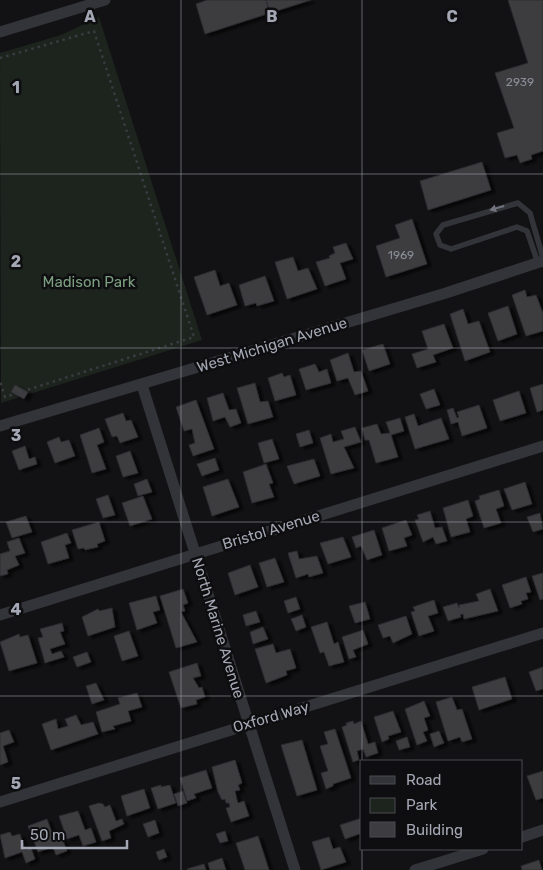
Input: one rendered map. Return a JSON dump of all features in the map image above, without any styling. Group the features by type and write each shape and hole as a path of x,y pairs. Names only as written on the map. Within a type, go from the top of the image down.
{"street":[{"path":"0,32 105,0"},
{"name":"West Michigan Avenue","path":"0,426 446,293 541,260"},
{"name":"North Marine Avenue","path":"142,385 295,870"},
{"name":"Bristol Avenue","path":"0,615 543,446"},
{"name":"Oxford Way","path":"0,802 543,633"},
{"path":"523,836 543,830"},
{"path":"415,870 480,850"}],"lane":[{"path":"518,203 530,213 541,260 527,231 517,227 451,249 440,245 436,234 443,225 518,203"}],"path":[{"path":"0,58 94,31 194,337 5,397 0,381"}],"green space":[{"name":"Madison Park","path":"99,17 202,340 1,403 0,53 61,35"}],"building":[{"path":"207,0 266,0 270,13 205,34 196,4"},
{"path":"266,0 311,0 270,13"},
{"path":"508,0 543,0 543,151 531,155 532,159 520,163 517,155 505,158 497,133 514,128 495,73 528,63"},
{"path":"482,162 491,190 428,210 420,181"},
{"path":"412,219 427,264 386,277 376,246 400,238 395,225"},
{"path":"346,243 353,259 340,263 346,279 325,286 316,262 330,258 329,256 335,253 333,247"},
{"path":"293,257 298,271 308,268 317,289 287,299 275,262"},
{"path":"215,270 220,286 229,283 237,305 207,315 194,277"},
{"path":"265,276 274,301 257,306 256,303 245,306 239,285"},
{"path":"525,290 527,297 536,295 543,313 543,331 526,336 512,295"},
{"path":"508,306 517,334 498,341 488,313"},
{"path":"463,309 468,324 479,321 490,352 465,361 450,314"},
{"path":"444,324 453,348 433,355 436,362 417,368 412,354 428,349 422,331"},
{"path":"383,344 390,364 369,371 362,350"},
{"path":"348,353 354,372 361,371 368,391 355,395 348,378 337,381 330,360"},
{"path":"315,364 319,372 327,369 331,383 306,390 299,369"},
{"path":"282,373 284,377 290,375 296,395 275,401 268,378"},
{"path":"255,383 260,402 268,401 273,417 248,424 237,388"},
{"path":"543,384 543,410 537,412 530,388"},
{"path":"15,385 28,392 24,399 11,392"},
{"path":"434,389 440,405 426,409 420,394"},
{"path":"519,391 526,413 500,421 493,400"},
{"path":"223,393 229,410 236,409 241,423 230,427 225,417 213,421 207,398"},
{"path":"196,400 214,449 193,456 189,445 195,443 192,429 184,431 176,407"},
{"path":"479,405 487,428 462,436 458,422 451,424 447,410 453,408 457,418 459,417 457,412"},
{"path":"123,413 126,421 131,420 138,437 120,443 117,436 112,437 105,419"},
{"path":"414,414 418,426 441,418 449,439 415,449 405,417"},
{"path":"400,418 404,431 391,435 398,457 376,463 369,440 365,440 362,428 377,424 381,434 390,433 386,422"},
{"path":"355,427 361,442 344,447 354,468 331,474 320,438 331,434 333,442 344,439 341,431"},
{"path":"99,428 104,442 97,445 106,469 92,473 80,435"},
{"path":"309,430 313,443 300,447 296,434"},
{"path":"59,437 61,442 69,440 75,456 55,463 47,442"},
{"path":"272,439 279,459 264,463 258,443"},
{"path":"25,446 29,459 35,457 37,464 19,470 12,451"},
{"path":"130,451 138,473 123,477 116,456"},
{"path":"215,458 219,470 202,476 197,464"},
{"path":"314,459 320,476 294,484 287,466"},
{"path":"266,464 273,483 269,484 274,497 252,503 243,472"},
{"path":"147,479 152,492 138,496 134,484"},
{"path":"228,479 239,507 212,516 203,487"},
{"path":"525,482 532,504 512,510 504,489"},
{"path":"499,490 504,506 496,509 501,523 484,528 475,501 480,499 479,496"},
{"path":"108,495 115,515 103,518 96,499"},
{"path":"143,496 152,519 130,526 122,503"},
{"path":"468,500 473,516 466,519 470,532 451,537 443,508"},
{"path":"430,511 435,528 442,527 447,541 436,544 433,537 423,542 415,520 419,519 417,515"},
{"path":"540,513 543,529 533,532 527,517"},
{"path":"26,516 32,532 12,538 6,522"},
{"path":"406,520 412,535 404,538 407,546 389,551 382,528"},
{"path":"99,522 105,541 97,544 98,547 85,550 84,548 78,549 72,530"},
{"path":"374,530 382,555 367,560 361,546 356,548 352,537"},
{"path":"67,533 71,543 65,545 69,558 48,564 41,542"},
{"path":"343,537 351,557 328,564 320,543"},
{"path":"19,538 25,553 15,556 19,565 7,570 8,574 0,576 0,554 10,551 7,542"},
{"path":"297,551 299,559 317,556 323,573 309,577 308,574 296,578 288,553"},
{"path":"275,558 284,582 267,587 259,563"},
{"path":"250,565 258,587 235,595 228,573"},
{"path":"543,573 543,599 540,600 532,576"},
{"path":"526,577 531,592 526,593 528,599 521,601 522,604 510,608 502,585"},
{"path":"183,589 188,603 183,605 185,611 181,612 197,642 176,648 160,596"},
{"path":"490,589 498,611 464,619 463,614 460,615 461,617 448,621 443,607 457,603 459,608 459,605 479,601 476,594"},
{"path":"156,596 160,610 153,612 157,623 137,630 129,603"},
{"path":"296,597 300,609 288,613 284,601"},
{"path":"434,600 438,613 428,616 434,631 419,636 411,612 415,611 413,607"},
{"path":"365,602 370,619 355,623 349,606"},
{"path":"112,608 115,627 88,636 82,617 98,609 99,611"},
{"path":"256,611 260,622 246,626 243,615"},
{"path":"302,615 306,627 296,631 291,619"},
{"path":"406,616 412,634 393,643 390,636 383,638 378,625"},
{"path":"327,622 334,644 338,642 344,662 329,666 324,652 320,653 311,627"},
{"path":"62,623 64,631 60,632 65,644 50,649 52,654 61,651 64,657 45,663 38,638 43,637 40,629"},
{"path":"263,627 268,639 253,644 250,632"},
{"path":"363,630 368,644 353,650 356,657 349,659 342,637"},
{"path":"129,631 138,656 122,661 114,636"},
{"path":"19,634 20,637 28,635 37,663 9,671 0,642"},
{"path":"273,644 276,653 290,649 296,668 286,671 287,675 266,683 255,649"},
{"path":"87,652 91,662 77,667 73,657"},
{"path":"197,663 201,676 193,678 199,688 202,687 205,697 196,700 197,704 181,708 169,672"},
{"path":"543,667 543,689 536,691 529,672"},
{"path":"505,677 512,699 479,710 472,687"},
{"path":"96,683 104,700 92,704 86,686"},
{"path":"137,693 142,707 128,711 131,721 113,726 115,729 102,732 96,712 120,704 118,698"},
{"path":"452,697 457,710 462,709 472,739 462,742 460,737 448,741 436,702"},
{"path":"424,701 430,716 424,718 428,730 423,732 427,741 417,745 405,709"},
{"path":"393,711 401,732 388,736 389,739 382,742 374,717"},
{"path":"76,715 81,725 93,722 98,734 51,750 42,724 56,719 58,729 68,726 65,719"},
{"path":"353,721 354,724 361,721 368,744 375,742 378,753 366,757 363,749 357,751 359,760 353,762 342,727 347,725 346,723"},
{"path":"335,729 351,778 333,784 333,786 326,789 321,773 328,771 320,746 328,744 324,732"},
{"path":"9,730 14,742 3,746 8,762 0,765 0,733"},
{"path":"439,731 444,743 434,747 430,734"},
{"path":"407,737 410,747 399,750 396,741"},
{"path":"302,740 317,790 297,796 281,745"},
{"path":"235,760 242,783 238,785 240,790 235,791 237,800 238,803 244,801 249,816 231,822 226,808 230,807 229,803 226,803 225,799 222,800 218,792 212,767"},
{"path":"206,770 212,788 194,794 196,798 187,801 180,778"},
{"path":"543,771 543,798 536,800 527,776"},
{"path":"161,785 161,787 170,785 176,803 158,809 151,788"},
{"path":"144,789 150,808 127,816 121,796"},
{"path":"183,791 187,803 178,806 174,794"},
{"path":"99,803 105,807 110,805 116,821 122,819 124,824 109,831 111,838 102,841 89,806"},
{"path":"78,811 85,830 91,828 96,842 83,846 79,835 67,839 59,816"},
{"path":"47,819 55,841 62,838 67,851 56,855 53,847 38,852 28,826"},
{"path":"360,819 360,834 345,839 340,825"},
{"path":"155,820 159,833 148,837 143,824"},
{"path":"225,831 228,841 220,843 216,834"},
{"path":"10,832 12,836 20,834 25,850 31,848 35,859 26,863 22,852 5,858 0,835"},
{"path":"258,836 269,870 245,870 236,843"},
{"path":"329,837 333,849 340,847 346,862 321,870 312,842"},
{"path":"164,849 167,857 159,860 156,852"},
{"path":"222,858 226,870 210,870 208,863"},
{"path":"539,860 542,870 522,870 521,866"},
{"path":"204,864 206,870 187,869"}]}
